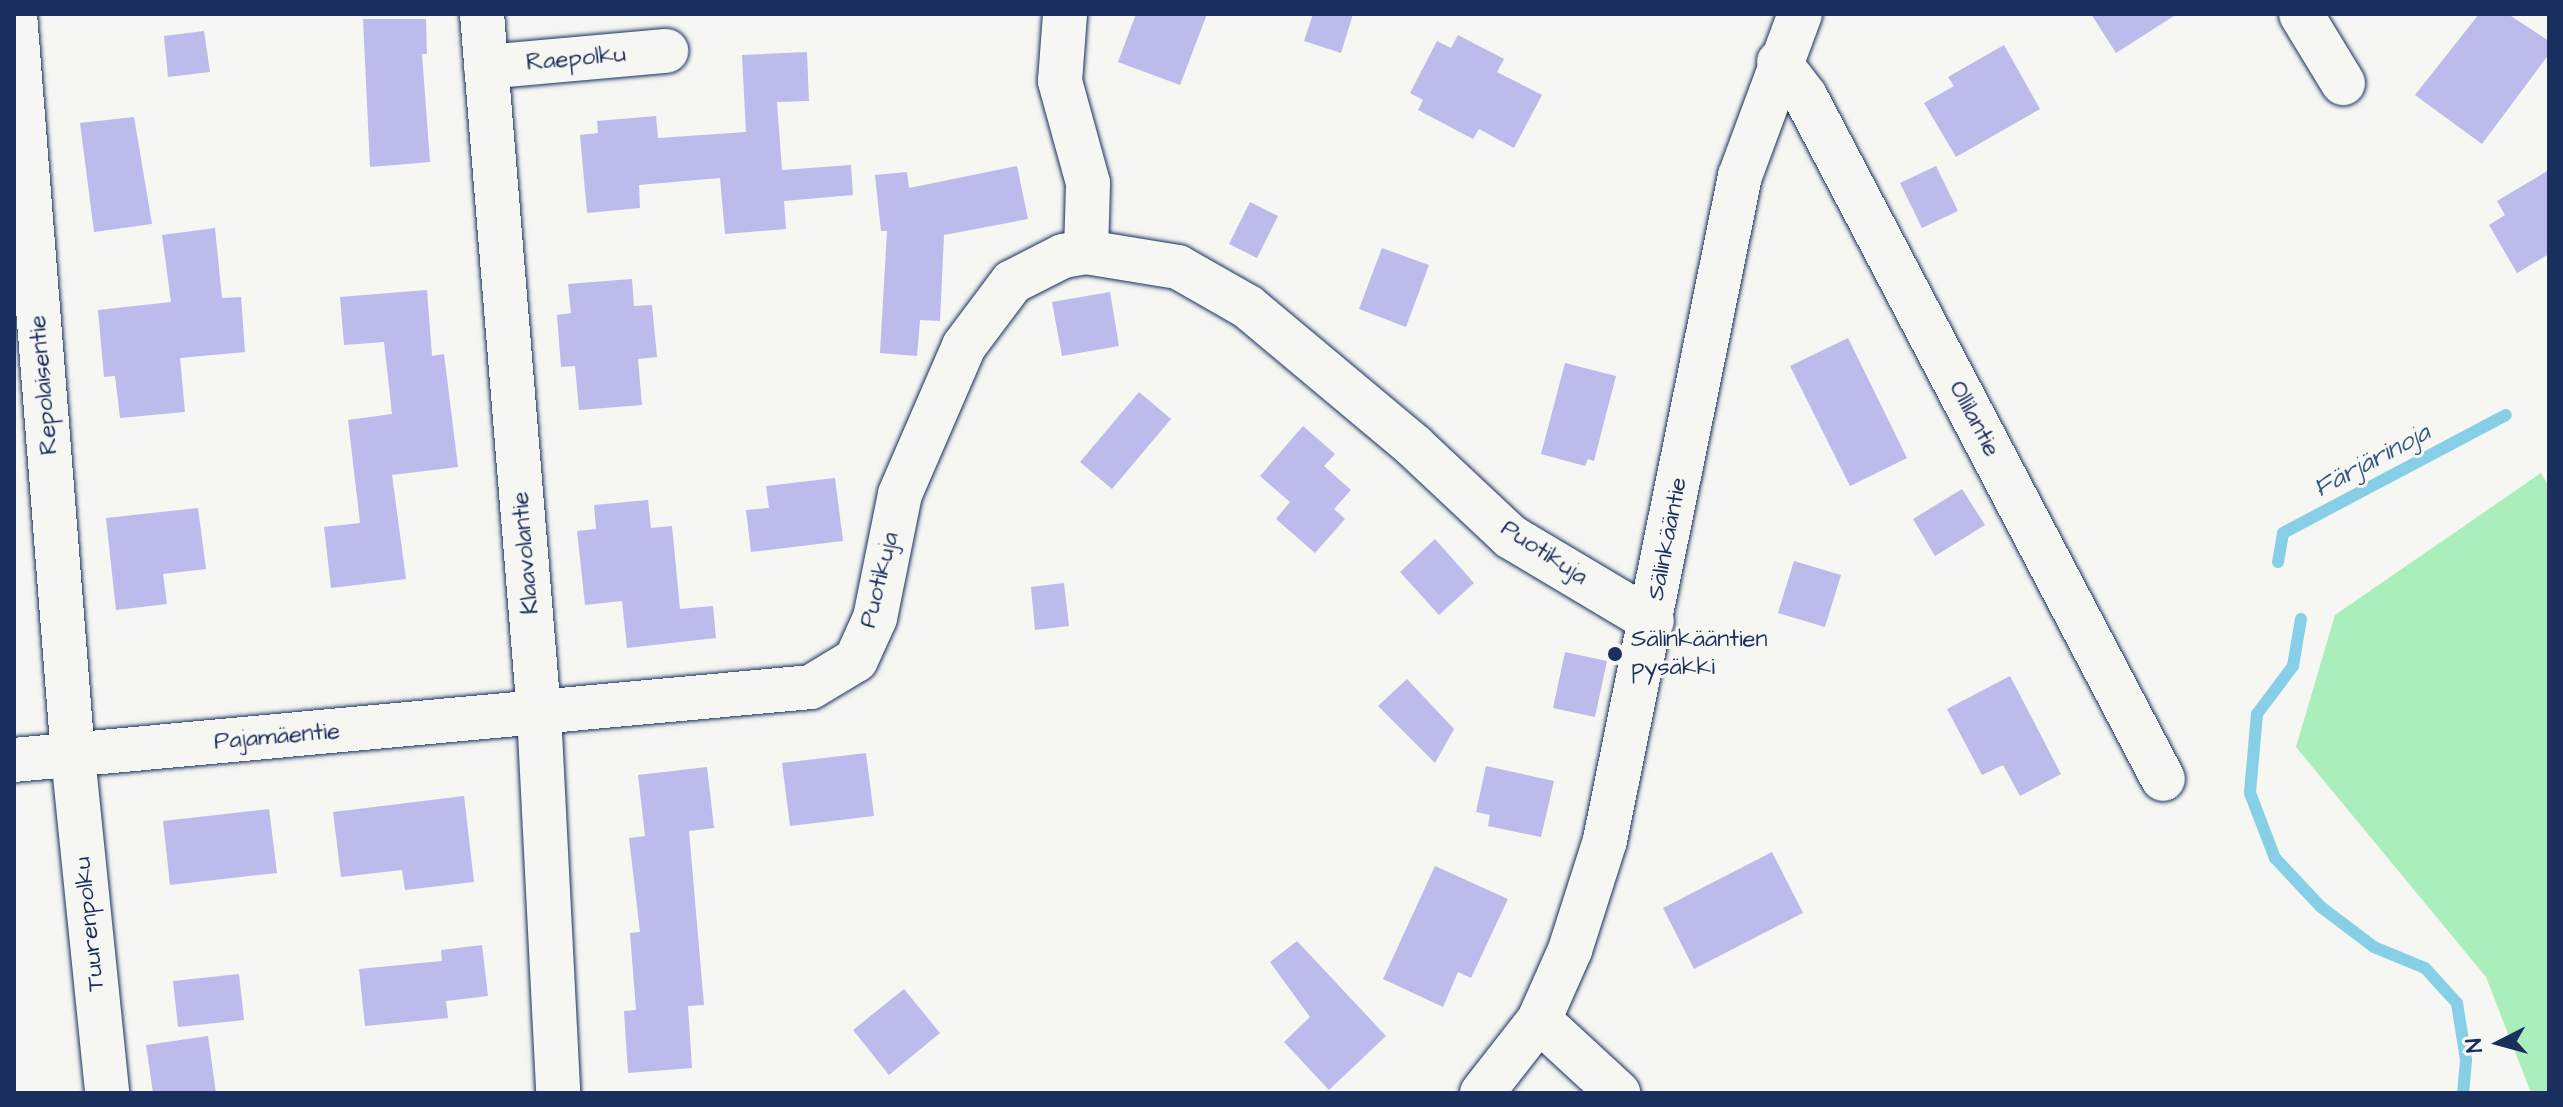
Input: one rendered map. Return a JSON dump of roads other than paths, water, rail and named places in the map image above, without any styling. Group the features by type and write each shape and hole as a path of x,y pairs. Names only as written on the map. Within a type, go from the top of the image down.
{"street":[{"name":"Repolaisentie","path":"15,14 73,756"},
{"name":"Klaavolantie","path":"482,14 539,713 558,1093"},
{"path":"1065,14 1060,81 1088,183 1086,252"},
{"name":"Sälinkääntie","path":"1482,1093 1539,1020 1570,950 1605,840 1652,621 1740,176 1779,62 1800,14"},
{"path":"2301,14 2343,83"},
{"name":"Raepolku","path":"486,67 666,51"},
{"name":"Ollilantie","path":"1779,62 1805,96 2163,779"},
{"name":"Puotikuja","path":"539,713 811,687 856,660 875,618 900,494 964,346 1012,282 1063,256 1086,252 1178,267 1248,307 1414,446 1511,537 1652,621"},
{"name":"Pajamäentie","path":"14,760 539,713"},
{"name":"Tuurenpolku","path":"73,756 107,1093"},
{"path":"1539,1020 1618,1093"}],"waterway":[{"name":"Färjärinoja","path":"2278,562 2283,533 2506,415"},
{"name":"Färjärinoja","path":"2301,619 2293,666 2257,714 2250,793 2275,858 2321,907 2374,947 2425,968 2457,1003 2466,1060 2463,1093"}],"place":[{"name":"Sälinkääntien pysäkki","path":"1615,654"}]}
